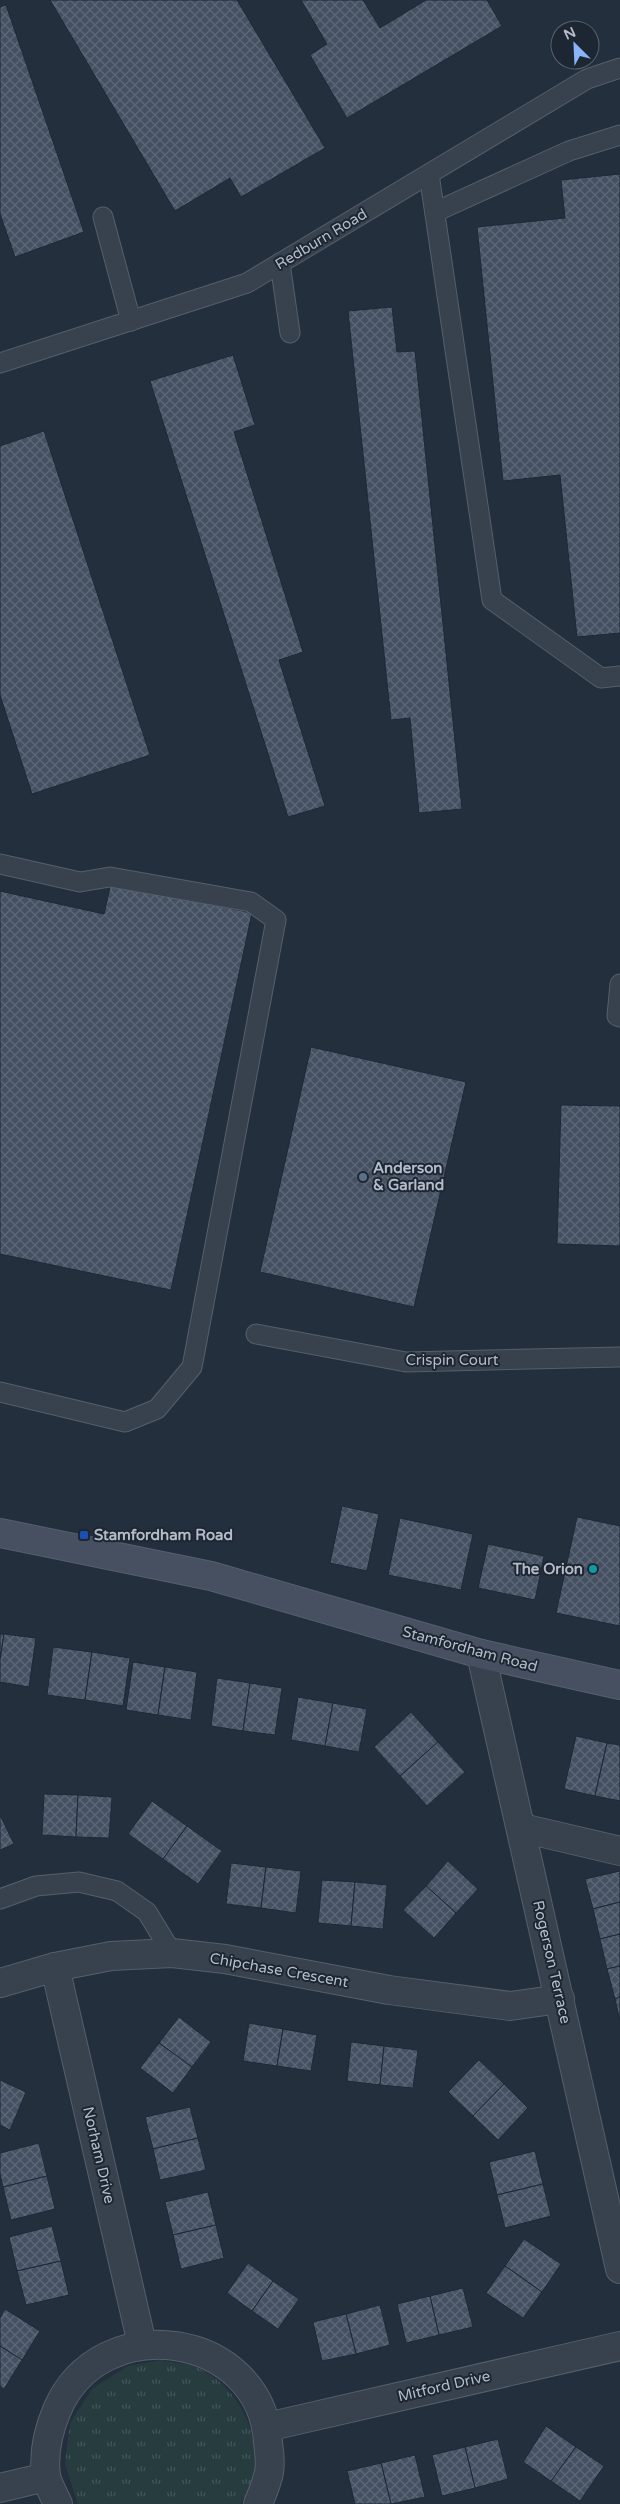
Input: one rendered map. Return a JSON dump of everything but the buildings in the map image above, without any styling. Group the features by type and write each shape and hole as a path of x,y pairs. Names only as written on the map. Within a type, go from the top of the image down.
{"main road":[{"name":"Stamfordham Road","path":"0,1532 211,1576 481,1654 620,1684"}],"street":[{"name":"Rogerson Terrace","path":"481,1654 522,1828 620,2270"},
{"path":"522,1828 620,1851"},
{"name":"Chipchase Crescent","path":"0,1983 55,1967 111,1956 172,1953 225,1959 389,1990 510,2006 560,1998"},
{"name":"Norham Drive","path":"55,1967 142,2344"},
{"path":"58,2504 46,2477 47,2434 65,2391 99,2359 142,2344 175,2344 206,2353 233,2371 254,2396 267,2426 270,2470 258,2504"},
{"name":"Mitford Drive","path":"267,2426 620,2346"},
{"path":"0,2488 46,2477"}],"lane":[{"name":"Redburn Road","path":"0,364 247,283 587,79 620,68"},
{"path":"435,212 569,151 620,135"},
{"path":"429,174 492,600 602,678 620,676"},
{"path":"103,217 131,321"},
{"path":"280,263 290,333"},
{"path":"0,864 80,882 110,877 251,902 276,920 192,1367 157,1409 125,1422 0,1392"},
{"path":"620,984 617,1016 620,1017"},
{"name":"Crispin Court","path":"256,1334 406,1362 620,1357"},
{"path":"0,1899 36,1886 79,1882 117,1891 147,1912 172,1953"}],"green space":[{"path":"162,2360 196,2367 211,2375 225,2387 245,2415 255,2449 255,2466 251,2486 241,2504 78,2504 65,2464 70,2423 93,2388 128,2366"}],"place":[{"name":"Anderson & Garland","path":"363,1177"},
{"name":"Stamfordham Road","path":"84,1535"},
{"name":"The Orion","path":"593,1569"}]}
